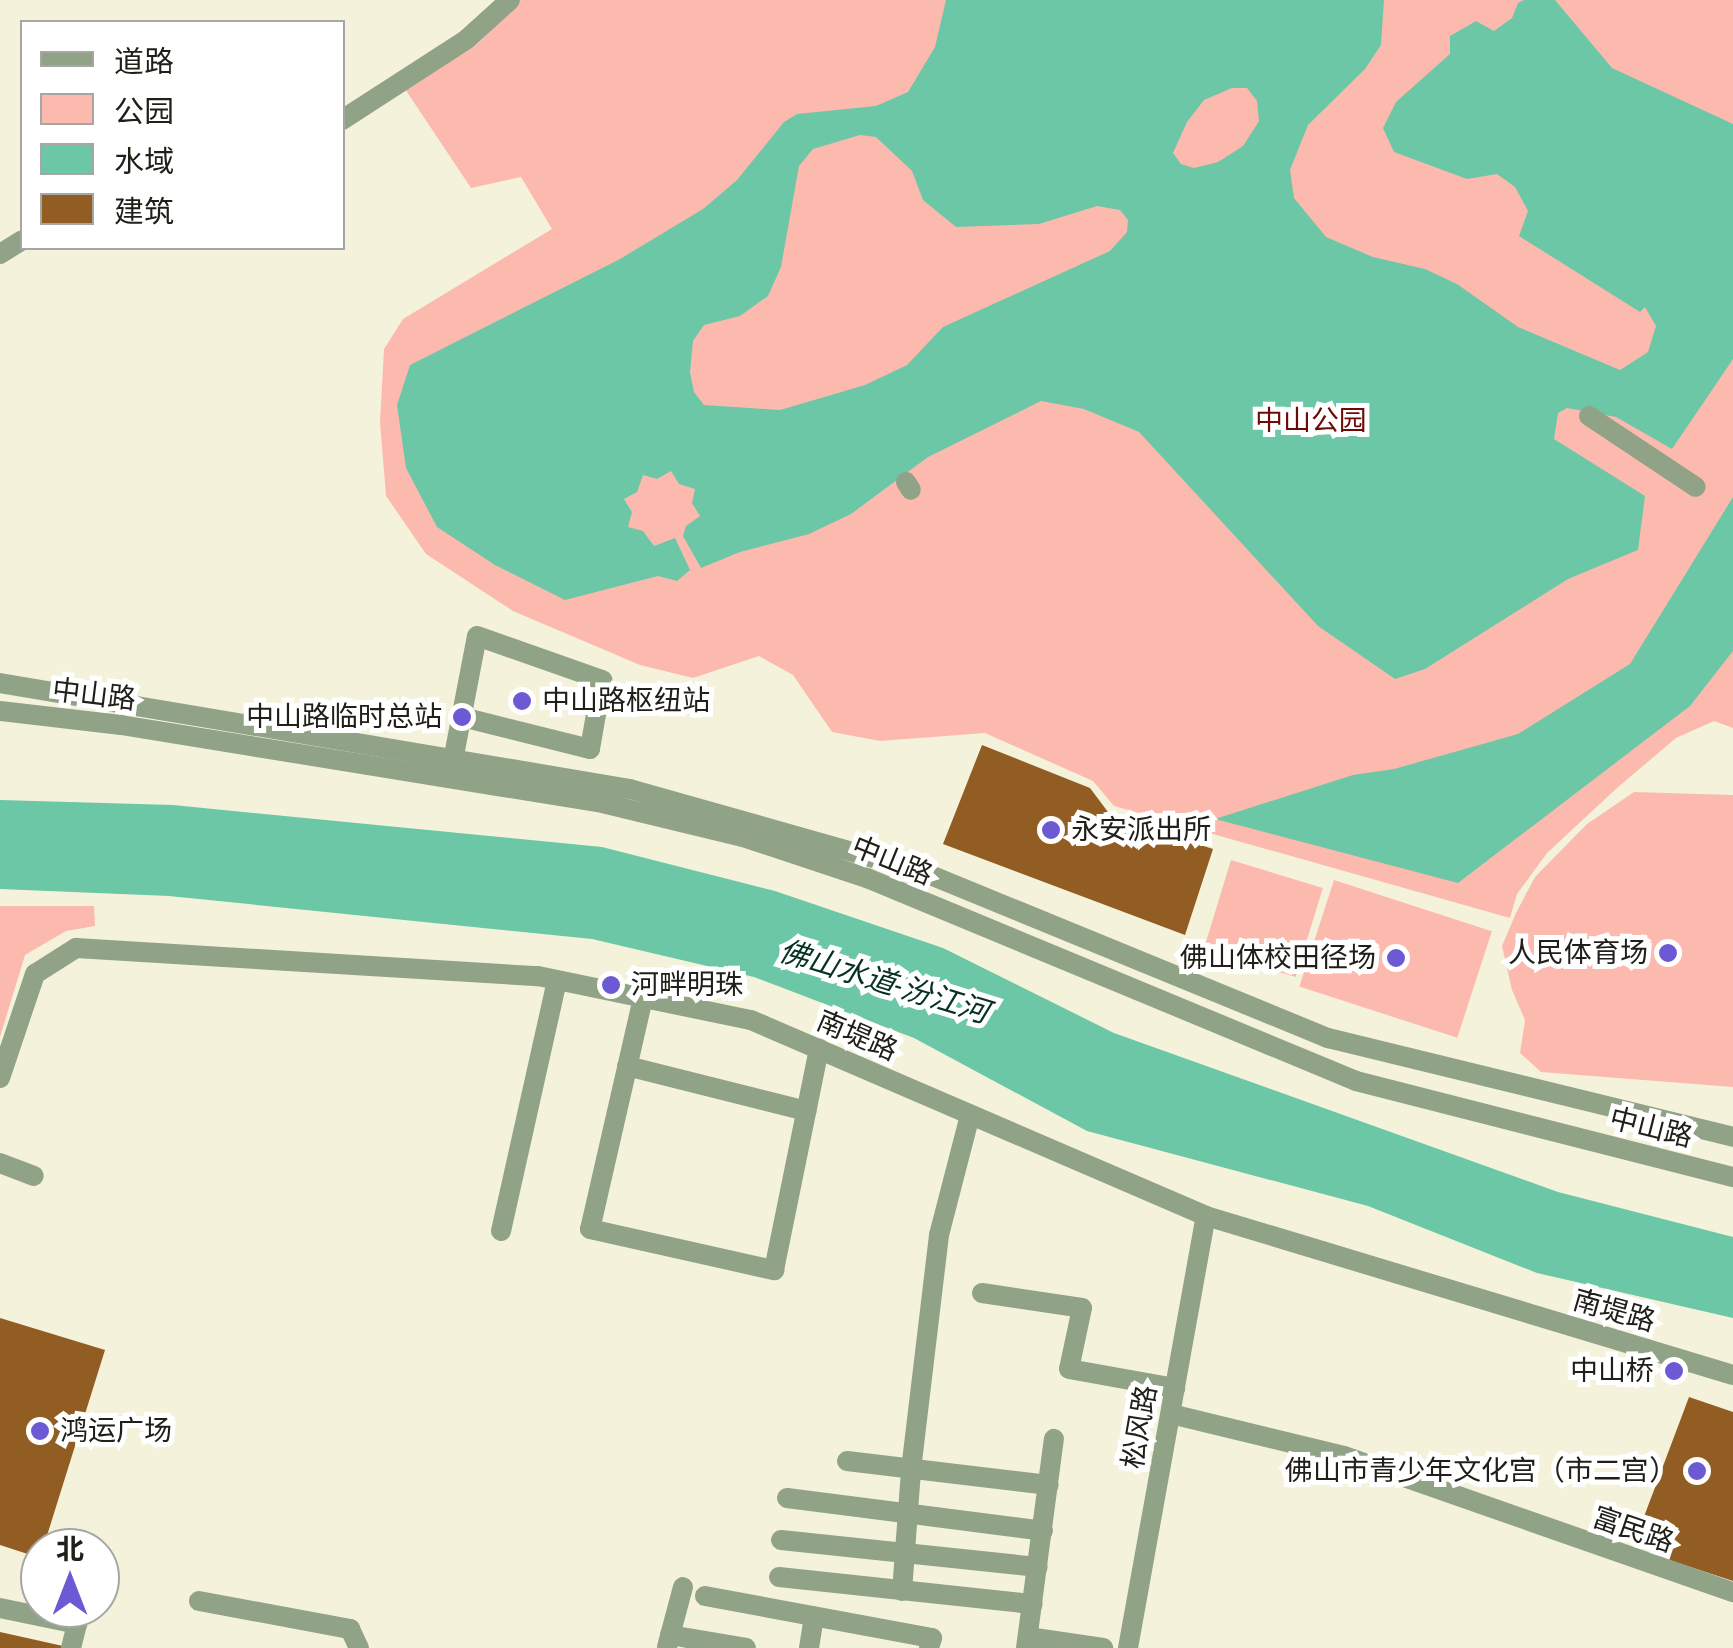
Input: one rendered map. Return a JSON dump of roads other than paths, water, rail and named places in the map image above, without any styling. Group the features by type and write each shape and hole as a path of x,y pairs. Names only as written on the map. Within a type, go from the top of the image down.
{"street":[{"path":"345,118 467,39 510,0"},
{"path":"1589,416 1696,487"},
{"path":"452,769 477,636 602,680 590,749 462,717"},
{"name":"中山路","path":"0,683 452,769 743,837 867,878 1356,1081 1733,1177"},
{"name":"中山路","path":"0,711 630,789 923,872 1328,1038 1733,1137"},
{"name":"南堤路","path":"0,1078 35,974 76,948 556,980 752,1020 1206,1216 1733,1375"},
{"path":"500,1231 556,980"},
{"path":"643,998 590,1229 774,1270 819,1050"},
{"path":"627,1066 806,1111"},
{"path":"902,1591 911,1470 940,1235 970,1115"},
{"path":"0,1164 34,1176"},
{"name":"松风路","path":"1128,1648 1206,1216"},
{"path":"982,1293 1082,1308 1069,1369 1175,1388"},
{"name":"富民路","path":"1171,1414 1344,1456 1733,1592"},
{"path":"1054,1440 1027,1642 1103,1648"},
{"path":"847,1462 1049,1485"},
{"path":"787,1498 1043,1530"},
{"path":"781,1540 1038,1567"},
{"path":"779,1577 1033,1604"},
{"path":"683,1587 668,1642 746,1648"},
{"path":"705,1596 932,1638 929,1648"},
{"path":"199,1601 350,1629 360,1648"},
{"path":"0,1608 76,1624 72,1648"},
{"path":"809,1648 814,1616"}],"water":[{"path":"946,0 1384,0 1381,45 1365,69 1308,125 1290,170 1294,198 1326,237 1373,257 1425,269 1457,284 1518,327 1620,370 1648,352 1656,326 1645,307 1640,312 1519,236 1528,211 1515,187 1497,174 1467,179 1394,152 1383,128 1396,102 1450,54 1450,36 1476,21 1494,31 1512,18 1518,3 1524,0 1555,0 1612,68 1733,124 1733,359 1672,449 1616,417 1567,408 1558,413 1554,439 1645,496 1638,550 1568,579 1425,669 1395,679 1318,626 1139,432 1084,409 1041,401 928,457 851,514 809,534 740,552 701,568 683,536 686,526 700,516 692,503 695,489 679,484 671,471 657,479 643,475 637,492 624,499 632,512 628,527 643,531 654,546 675,538 690,570 677,581 658,576 565,600 495,565 437,527 406,468 397,405 410,365 620,259 703,209 737,180 784,122 797,114 876,106 908,92 935,47","holes":["1232,88 1247,88 1257,101 1259,121 1243,146 1218,162 1194,168 1181,164 1173,153 1187,122 1204,100","860,135 876,137 912,171 923,200 956,227 1039,224 1097,206 1120,210 1128,220 1127,232 1110,251 943,327 907,365 865,385 780,410 704,405 694,392 690,372 693,341 704,325 740,316 768,296 781,267 799,166 813,149"]},
{"path":"1733,497 1733,651 1690,706 1458,883 1215,819 1353,775 1394,769 1518,734 1630,664"},
{"name":"佛山水道-汾江河","path":"0,800 173,805 602,847 775,891 943,948 1114,1033 1558,1192 1733,1237 1733,1318 1537,1273 1368,1206 1087,1131 914,1038 754,977 592,939 169,896 0,889"}],"place":[{"name":"中山路枢纽站","path":"522,701"},
{"name":"中山路临时总站","path":"462,717"},
{"name":"永安派出所","path":"1051,830"},
{"name":"人民体育场","path":"1668,953"},
{"name":"佛山体校田径场","path":"1396,958"},
{"name":"河畔明珠","path":"611,985"},
{"name":"中山桥","path":"1674,1371"},
{"name":"鸿运广场","path":"40,1431"},
{"name":"佛山市青少年文化宫（市二宫）","path":"1697,1471"}],"park label":[{"name":"中山公园","path":"1311,421"}]}
